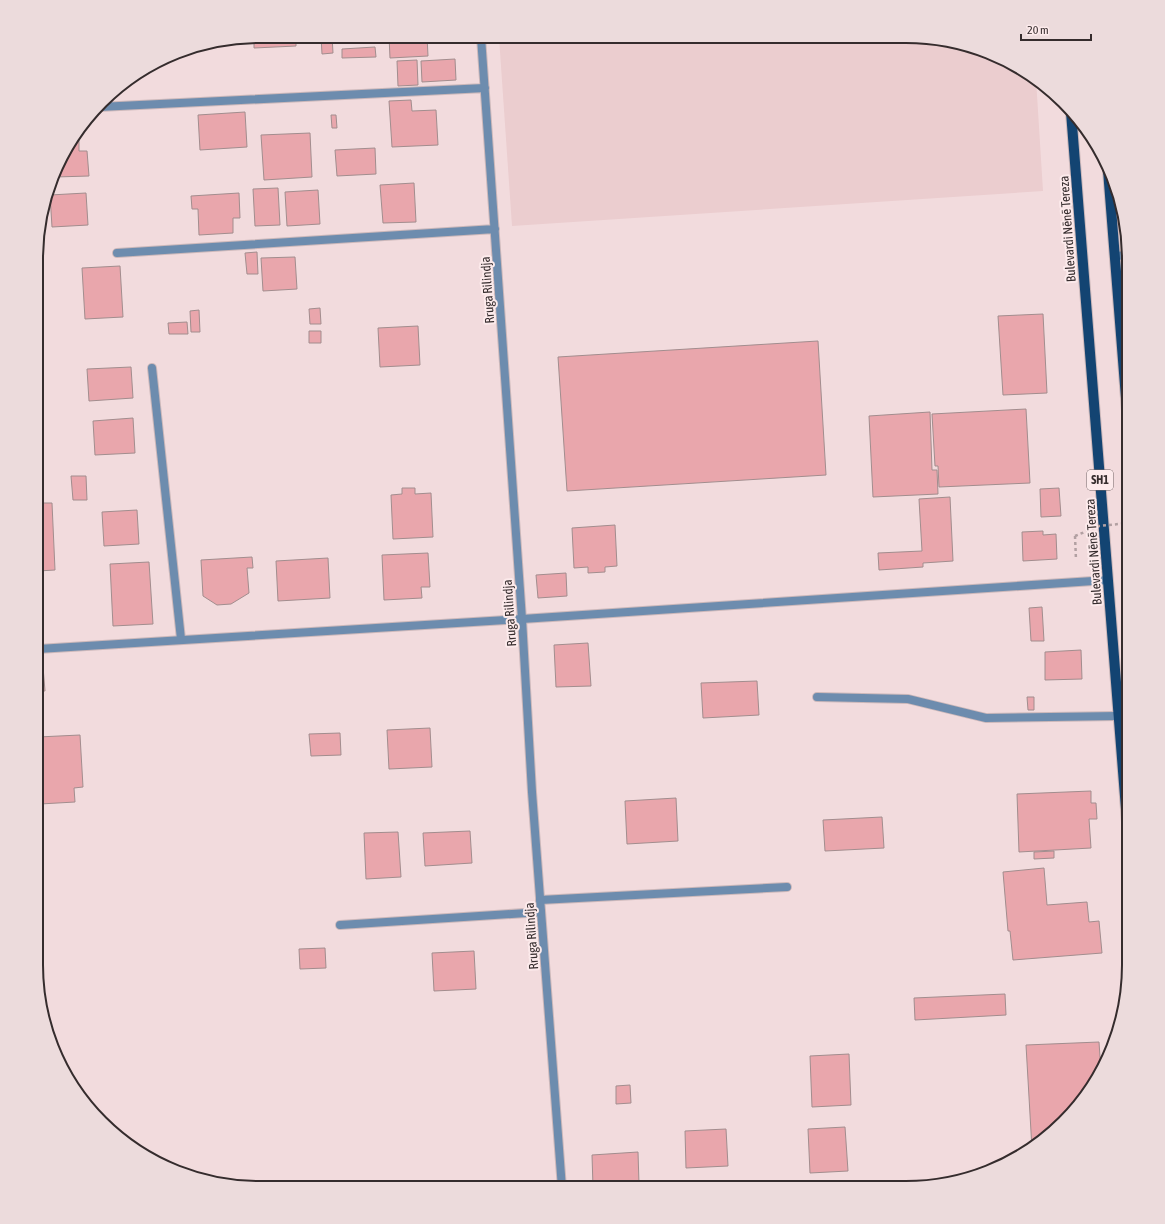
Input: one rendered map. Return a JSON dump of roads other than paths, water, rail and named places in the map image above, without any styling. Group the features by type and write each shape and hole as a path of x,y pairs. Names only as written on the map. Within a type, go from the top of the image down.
{"main road":[{"name":"Bulevardi Nënë Tereza","path":"1072,121 1122,768"},
{"path":"1109,184 1122,353"}],"street":[{"name":"Rruga Rilindja","path":"481,43 522,619 540,900 561,1181"},
{"path":"105,107 484,88"},
{"path":"117,253 495,229"},
{"path":"1115,256 1122,255"},
{"path":"152,368 181,639"},
{"path":"43,648 522,619 1108,580"},
{"path":"817,697 908,699 986,718 1118,716"},
{"path":"540,900 787,887"},
{"path":"340,925 541,912"}]}
